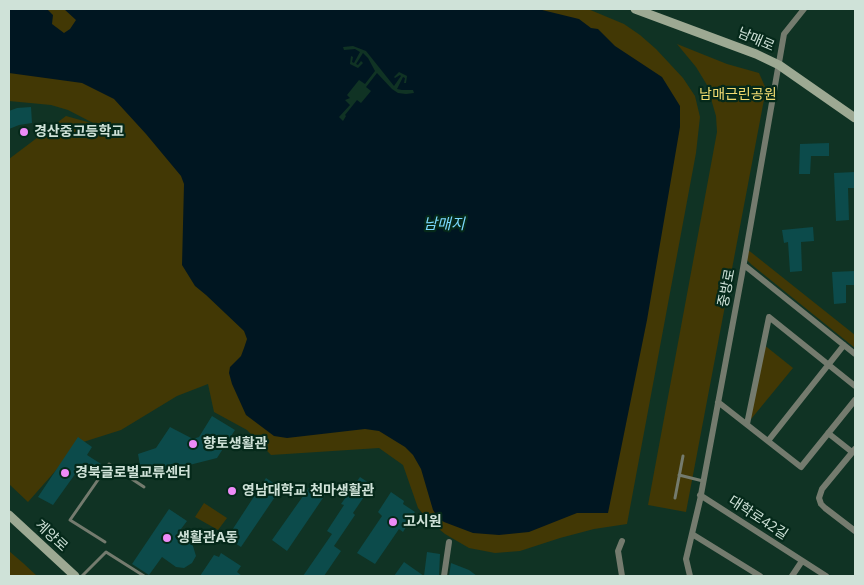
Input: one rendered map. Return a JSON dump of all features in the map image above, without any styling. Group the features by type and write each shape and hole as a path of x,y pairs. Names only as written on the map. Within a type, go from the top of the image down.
{"street":[{"name":"남매로","path":"635,9 756,54 779,65 855,118"},
{"name":"중방로","path":"690,576 686,559 703,481 744,265 784,34 804,9"},
{"path":"744,265 855,354"},
{"path":"747,424 769,317 855,386"},
{"path":"768,441 844,345"},
{"path":"718,402 801,467 855,400"},
{"path":"828,433 854,450 822,489 819,498 824,508 855,531"},
{"name":"대학로42길","path":"700,495 826,576"},
{"name":"계양로","path":"9,515 75,576"},
{"path":"692,534 760,576"},
{"path":"622,540 618,551 622,576"},
{"path":"444,576 449,542"},
{"path":"792,576 802,561"}],"lane":[{"path":"675,498 683,456"},
{"path":"105,542 70,520 109,464 144,487"},
{"path":"679,476 703,481"},
{"path":"82,576 106,552 144,576"}],"green space":[{"name":"남매지","path":"9,9 588,9 624,24 640,35 683,78 695,96 700,117 696,153 627,524 594,529 520,551 495,553 469,548 445,534 429,521 418,508 403,465 379,448 271,455 247,430 214,412 208,384 177,396 121,430 80,443 28,502 9,484 9,159 66,116 95,124 68,110 51,105 9,101"},
{"name":"남매근린공원","path":"677,44 727,64 759,73 766,89 686,512 648,505 717,132 716,116 707,85 696,67"},
{"path":"747,249 855,335 855,348 752,265 745,258"},
{"path":"763,344 793,368 747,424"},
{"path":"204,503 227,518 218,530 195,517"},
{"path":"9,551 23,563 37,576 9,576"}],"water":[{"name":"남매지","path":"9,9 47,9 53,15 52,24 64,33 70,29 76,20 64,9 538,9 579,19 591,28 598,29 615,46 662,77 680,106 680,127 647,320 608,513 577,513 529,532 499,535 473,533 438,518 433,510 421,469 413,455 405,447 379,431 365,429 287,438 274,436 246,415 229,373 230,367 241,356 244,348 247,339 244,331 195,286 182,265 184,184 181,176 114,99 82,83 9,73"}],"pier":[{"path":"353,46 366,51 394,86 401,76 394,77 399,72 407,76 406,83 404,83 405,78 403,77 397,89 413,90 414,93 398,93 377,73 366,87 371,91 361,103 357,100 345,115 343,121 339,117 350,105 345,100 350,98 347,95 359,80 365,84 375,71 363,53 356,64 358,65 361,61 363,63 358,68 350,64 351,56 354,63 360,52 355,49 344,50 343,47"}],"building":[{"path":"31,107 32,123 9,129 9,111 17,108"},
{"path":"829,143 829,156 811,156 810,174 799,174 800,144"},
{"path":"855,172 855,188 848,188 849,220 836,221 834,173"},
{"path":"813,227 814,241 801,242 802,271 790,272 788,242 784,243 782,230"},
{"path":"855,271 855,285 846,285 846,303 834,304 832,272"},
{"name":"향토생활관","path":"212,416 235,430 217,458 142,477 138,454 156,448 170,427 193,439 199,437"},
{"name":"경북글로벌교류센터","path":"78,437 92,447 87,455 101,464 91,478 78,470 53,505 38,497"},
{"path":"360,477 372,485 334,546 341,551 324,576 303,576 332,534 327,531 344,505 341,504"},
{"path":"266,478 281,488 241,547 227,538"},
{"path":"313,482 327,492 287,551 272,540"},
{"name":"고시원","path":"391,492 404,501 403,504 415,512 403,532 399,529 375,564 357,553 382,516 378,512"},
{"name":"생활관A동","path":"169,509 187,521 178,533 192,543 196,556 192,563 184,568 176,567 162,557 149,575 132,564"},
{"path":"427,552 440,554 439,576 424,576"},
{"path":"221,553 241,566 237,572 242,576 200,576 214,555 219,557"},
{"path":"404,562 424,576 394,576"},
{"path":"451,563 469,570 477,576 449,576"}],"place":[{"name":"경산중고등학교","path":"24,132"},
{"name":"향토생활관","path":"193,444"},
{"name":"경북글로벌교류센터","path":"65,473"},
{"name":"영남대학교 천마생활관","path":"232,491"},
{"name":"고시원","path":"393,522"},
{"name":"생활관A동","path":"167,538"}]}
